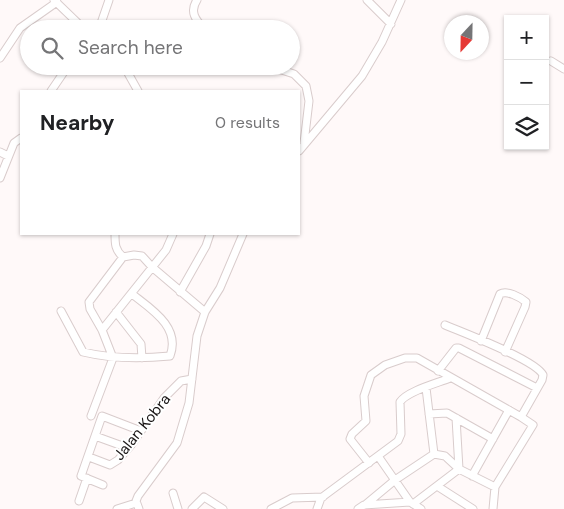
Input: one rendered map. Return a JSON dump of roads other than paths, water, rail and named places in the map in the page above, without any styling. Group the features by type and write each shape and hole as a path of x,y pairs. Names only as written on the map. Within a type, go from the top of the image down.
{"street":[{"path":"102,20 109,0"},
{"path":"196,0 193,14 197,20"},
{"path":"367,0 391,24"},
{"path":"300,150 362,76 382,42 401,0"},
{"path":"31,20 56,1 75,20"},
{"path":"0,58 20,28"},
{"path":"551,61 564,69"},
{"path":"52,90 62,75"},
{"path":"129,75 137,90"},
{"path":"295,75 306,86 309,101 304,144"},
{"path":"0,178 14,142 20,139"},
{"path":"0,152 8,156"},
{"path":"115,235 115,246 121,258"},
{"path":"102,330 166,250 173,235"},
{"path":"180,292 206,246 210,235"},
{"path":"117,509 137,503 177,443 189,403 197,336 205,312 220,288 243,235"},
{"path":"91,416 113,358 102,330 90,309 89,302 121,258 134,255 142,256 180,292 205,312"},
{"path":"481,341 500,294 507,293 523,299 526,302 525,307 505,352"},
{"path":"61,311 83,352 113,358 170,356 172,341 170,330 160,316 132,294"},
{"path":"116,312 141,344 142,358"},
{"path":"445,325 540,369 543,377 521,417"},
{"path":"438,371 456,348 460,348 537,388"},
{"path":"369,463 350,439 352,434 366,421 364,396 369,377 386,365 405,358 417,358 533,425 495,488 493,509"},
{"name":"Jalan Kobra","path":"89,457 110,465 118,460 164,398 181,380 192,378"},
{"path":"317,509 318,503 323,497 396,443 400,438 400,402 402,399 410,393 450,378"},
{"path":"426,388 434,454"},
{"path":"472,476 509,410"},
{"path":"429,414 447,413 493,439"},
{"path":"103,484 81,476 102,416 141,431"},
{"path":"456,418 459,469"},
{"path":"95,436 128,448"},
{"path":"358,509 395,480 434,454 445,456 459,469 495,488"},
{"path":"378,456 411,503 421,509"},
{"path":"365,505 411,503 459,469"},
{"path":"79,500 87,478"},
{"path":"437,486 473,509"},
{"path":"173,493 178,509"},
{"path":"192,509 204,497 223,509"},
{"path":"271,509 292,498 323,497"}]}
